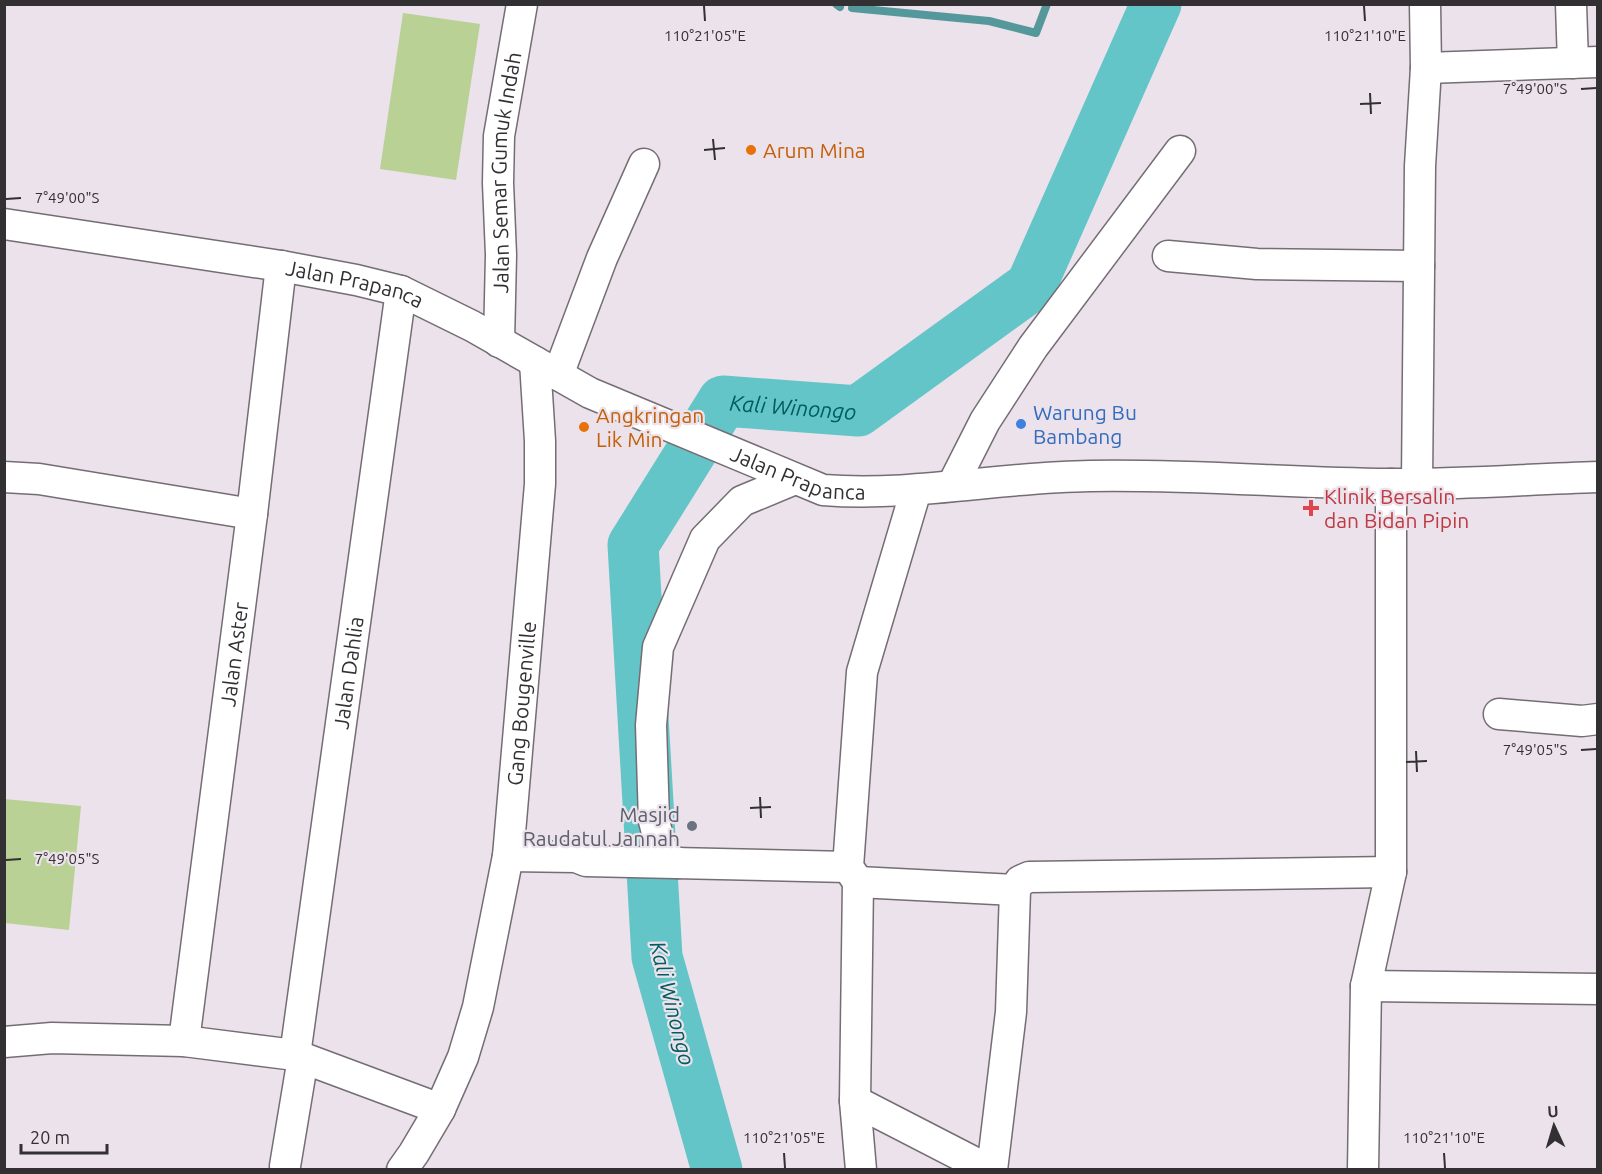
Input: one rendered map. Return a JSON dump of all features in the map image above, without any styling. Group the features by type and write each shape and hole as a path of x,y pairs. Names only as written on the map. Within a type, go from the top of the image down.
{"street":[{"name":"Jalan Semar Gumuk Indah","path":"499,342 501,255 499,136 522,4"},
{"path":"1363,1170 1366,986 1391,872 1404,484 1419,266 1425,4"},
{"path":"1425,68 1585,63 1571,4"},
{"path":"952,486 985,421 1033,346 1180,151"},
{"path":"546,369 602,258 644,164"},
{"name":"Jalan Prapanca","path":"4,224 281,266 401,291 445,312 590,393 823,490 854,492 916,490 1069,476 1132,475 1404,484 1598,477"},
{"path":"1168,256 1257,264 1419,266"},
{"name":"Jalan Aster","path":"184,1041 252,514 281,266"},
{"name":"Jalan Dahlia","path":"285,1166 401,291"},
{"name":"Gang Bougenville","path":"402,1170 414,1153 426,1104 464,1057 478,1007 508,856 540,484 540,441 546,369"},
{"path":"4,477 39,479 252,514"},
{"path":"673,863 662,852 654,820 651,725 658,647 705,539 742,501 795,479"},
{"path":"861,1170 855,1101 853,874 862,672 916,490"},
{"path":"1499,714 1582,721 1598,719"},
{"path":"508,856 576,857 585,861 673,863 853,874 1015,890"},
{"path":"855,1101 991,1170 1011,1012 1015,890 1020,881 1029,877 1391,872"},
{"path":"1366,986 1598,989"},
{"path":"4,1042 52,1038 184,1041 299,1057 426,1104"}],"green space":[{"path":"403,13 480,24 456,180 380,169"},
{"path":"4,799 81,806 69,930 5,923"}],"waterway":[{"path":"836,4 840,7"},
{"path":"852,8 989,21 1036,33 1047,4"},
{"name":"Kali Winongo","path":"717,1170 657,957 633,545 723,401 858,411 1031,286 1156,4"}],"place":[{"name":"Arum Mina","path":"751,150"},
{"name":"Warung Bu Bambang","path":"1021,424"},
{"name":"Angkringan Lik Min","path":"584,427"},
{"name":"Klinik Bersalin dan Bidan Pipin","path":"1311,508"},
{"name":"Masjid Raudatul Jannah","path":"692,826"}]}
